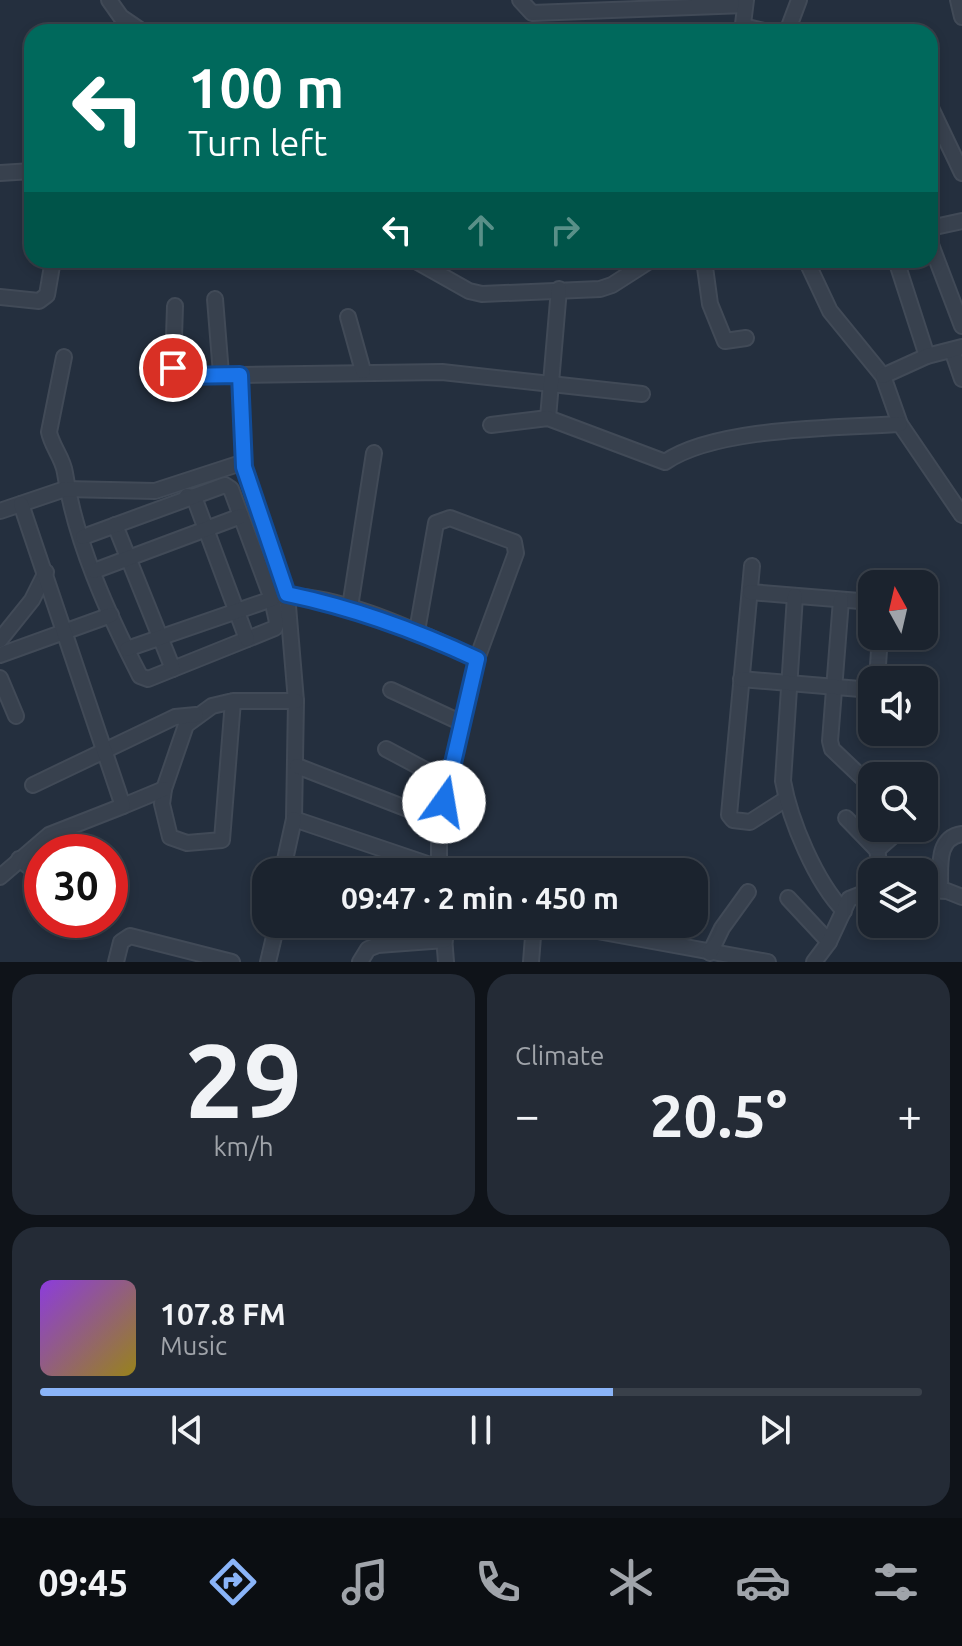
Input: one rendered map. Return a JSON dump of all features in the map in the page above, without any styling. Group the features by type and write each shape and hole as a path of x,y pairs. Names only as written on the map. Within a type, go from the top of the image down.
{"street":[{"path":"109,0 121,17 131,24"},
{"path":"520,0 532,13 572,6 746,2 743,24"},
{"path":"790,24 799,0"},
{"path":"958,0 962,17"},
{"path":"938,123 962,173"},
{"path":"0,173 24,172"},
{"path":"938,226 962,221"},
{"path":"938,263 962,326"},
{"path":"0,297 39,301 47,295 52,268"},
{"path":"428,268 475,294 600,289 639,268"},
{"path":"705,268 710,304 725,341 746,338"},
{"path":"810,268 830,311 883,376 900,424 962,515"},
{"path":"899,268 927,356"},
{"path":"548,418 559,289"},
{"path":"215,299 221,374"},
{"path":"175,306 173,368 180,376 442,372 642,394"},
{"path":"348,317 363,371"},
{"path":"883,376 927,356 957,348 962,379"},
{"path":"64,357 49,432 65,473 65,489 94,571 111,615 144,679 277,626 272,599 229,486 83,537"},
{"path":"240,375 244,467 287,594 296,701 297,766 294,819 285,858"},
{"path":"491,425 548,418 665,462 695,445 814,429 900,424"},
{"path":"350,607 374,453"},
{"path":"155,491 238,464 244,467"},
{"path":"0,511 65,489 155,491 194,497"},
{"path":"194,497 247,639"},
{"path":"21,504 123,806"},
{"path":"94,571 241,516"},
{"path":"417,631 436,523 450,518 514,542 516,553 477,659 439,821 439,858"},
{"path":"115,525 173,669"},
{"path":"752,566 729,815 741,823 750,822 786,799"},
{"path":"0,640 32,600 46,572"},
{"path":"750,592 858,601"},
{"path":"127,649 287,594 350,607 417,631 477,659"},
{"path":"795,596 783,757 786,799 827,894 844,911"},
{"path":"841,600 832,749 858,774"},
{"path":"0,655 111,615"},
{"path":"0,678 16,716"},
{"path":"741,679 858,689"},
{"path":"391,690 462,723"},
{"path":"233,701 222,840 187,843 170,837 162,804 164,789 186,725 212,706 233,701 296,701"},
{"path":"33,785 175,717 196,715"},
{"path":"386,749 448,782"},
{"path":"297,766 439,821"},
{"path":"0,877 49,835 164,789"},
{"path":"846,818 877,850 878,858"},
{"path":"294,819 405,858"},
{"path":"962,834 946,841 941,851 940,890 962,897"},
{"path":"877,850 886,842"},
{"path":"19,859 24,863"},
{"path":"710,953 728,919 748,892"},
{"path":"814,962 858,893"},
{"path":"788,898 829,942"},
{"path":"116,962 121,942 130,936 232,962"},
{"path":"268,962 274,938"},
{"path":"531,962 533,938"},
{"path":"632,938 768,962"},
{"path":"360,962 368,949 378,945 445,940 446,962"}],"route":[{"path":"173,368 180,376 240,375 244,467 287,594 350,607 417,631 477,659 444,802"}]}
